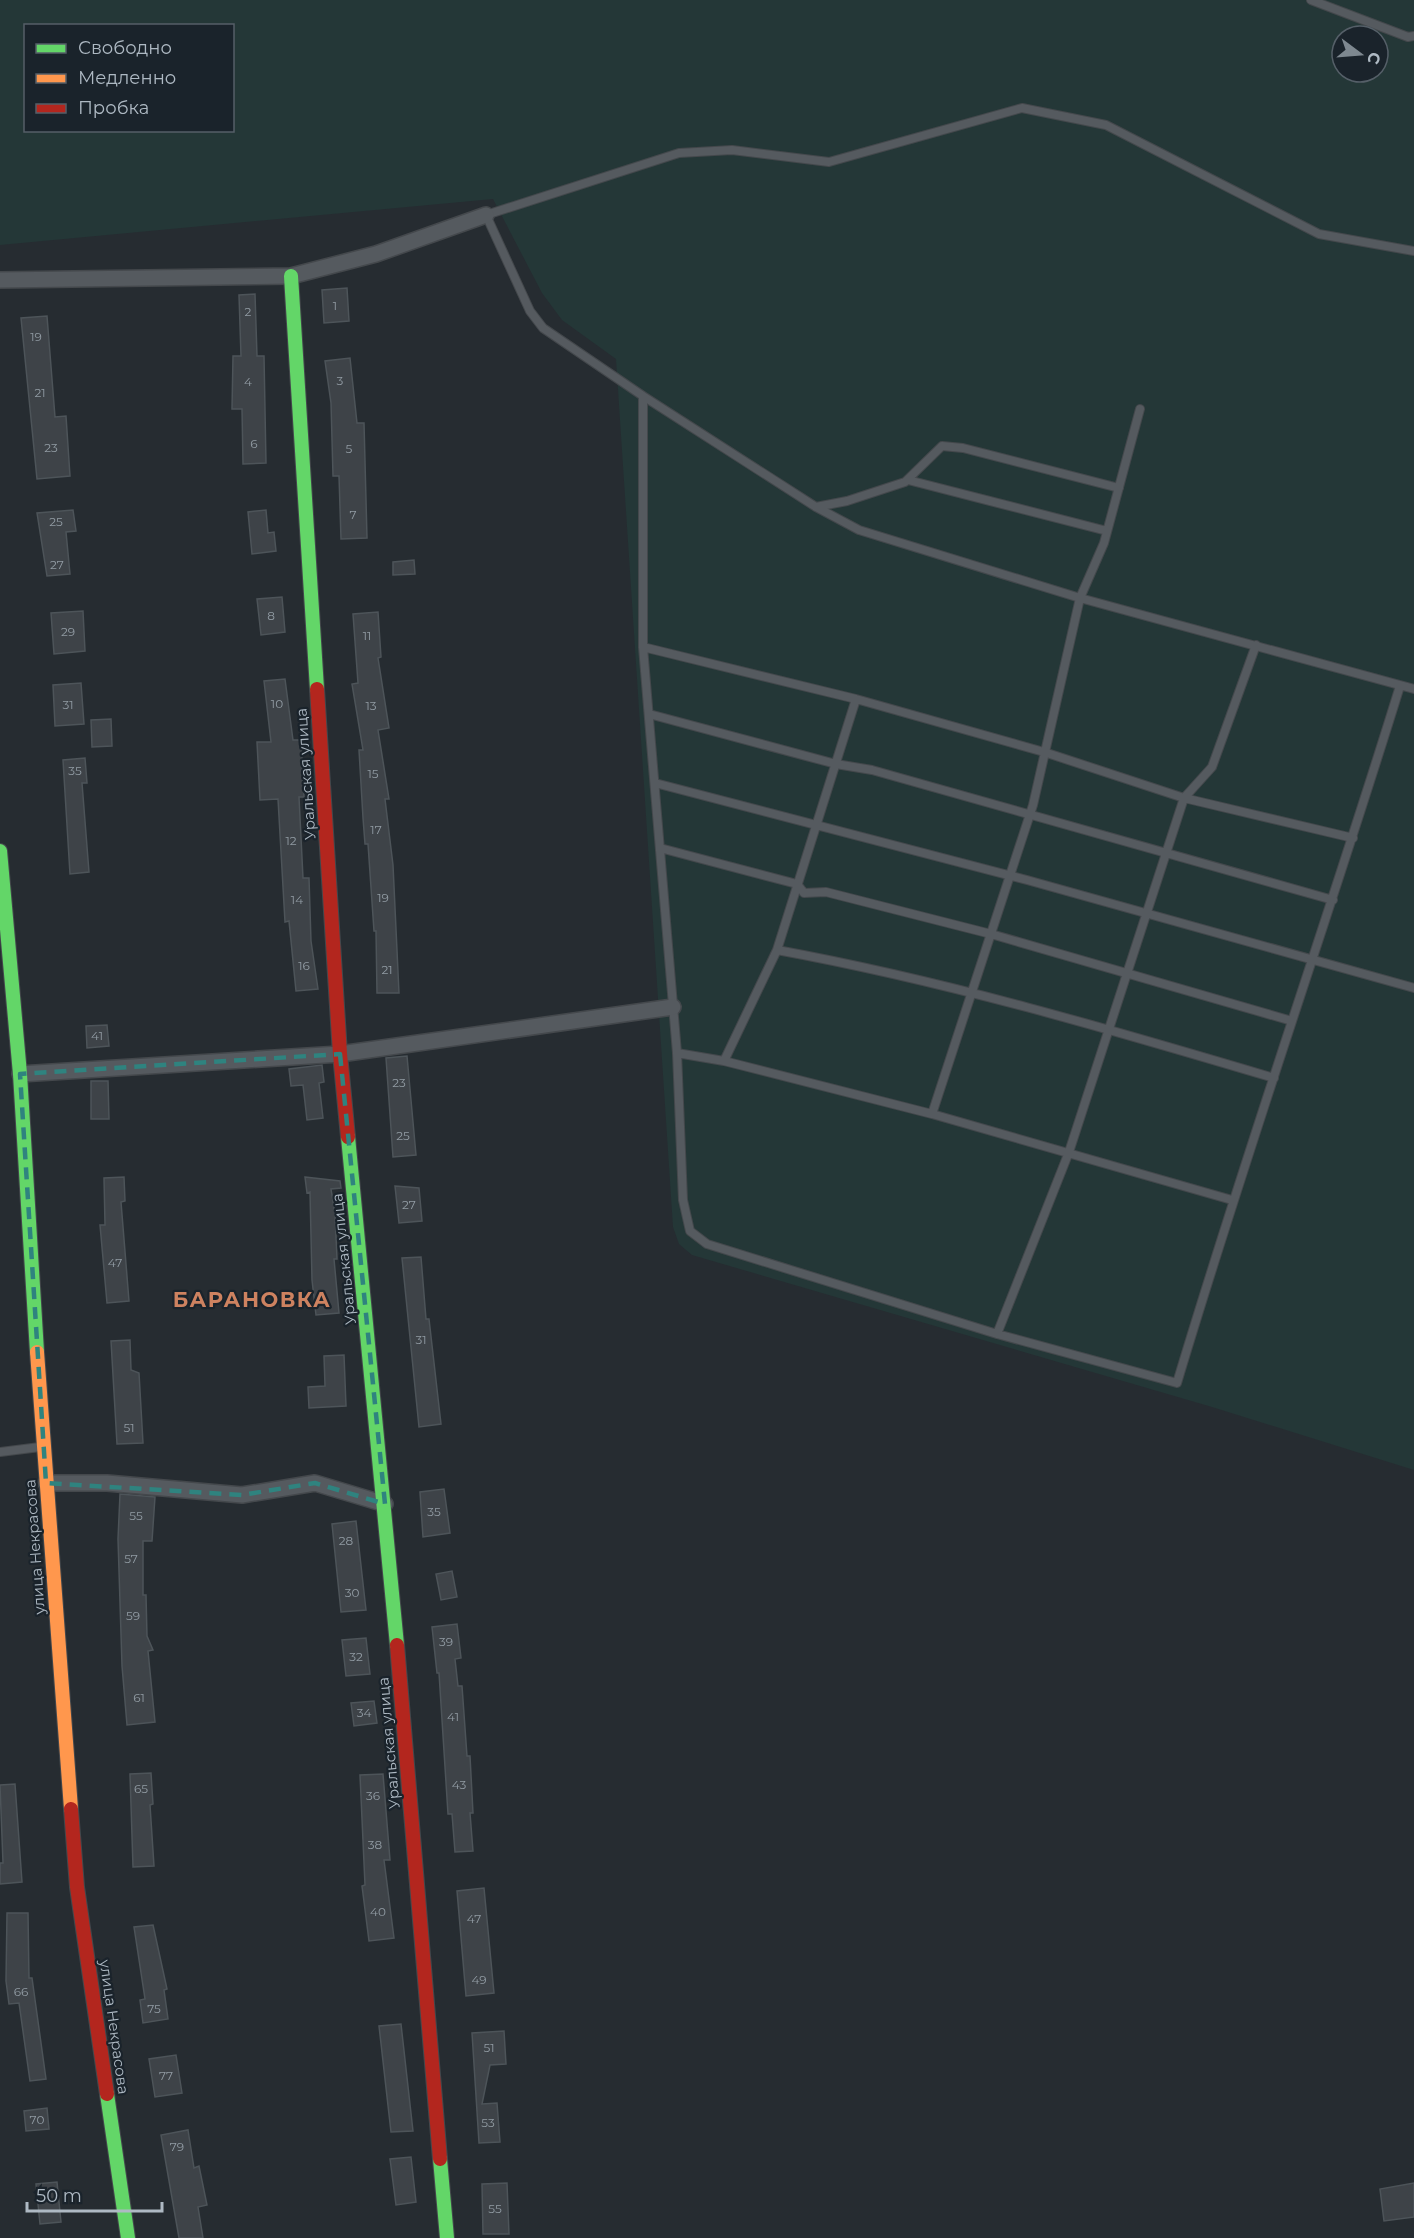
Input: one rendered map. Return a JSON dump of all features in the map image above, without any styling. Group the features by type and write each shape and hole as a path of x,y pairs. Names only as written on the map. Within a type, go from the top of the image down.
{"street":[{"path":"0,279 291,276 376,254 486,215"},
{"name":"Уральская улица","path":"291,276 340,1054 385,1504 447,2238"},
{"name":"улица Некрасова","path":"0,851 20,1074 43,1446 77,1887 128,2238"},
{"path":"20,1074 340,1054 673,1007"},
{"path":"46,1483 107,1483 242,1495 315,1483 385,1504"}],"lane":[{"path":"1311,0 1408,37 1414,36"},
{"path":"1414,251 1319,234 1106,125 1022,108 829,162 732,150 679,153 486,215 530,311 543,328 643,396 816,507 859,530 1080,598 1414,689"},
{"path":"643,396 643,647 677,1053 683,1200 686,1220 698,1239 707,1244 997,1334 1177,1383 1232,1200 1334,900 1400,686"},
{"path":"932,1114 1030,814 1080,598 1107,531 1140,409"},
{"path":"816,507 847,501 908,480 942,446 963,448 1119,488"},
{"path":"908,480 1107,531"},
{"path":"997,1334 1069,1152 1184,798 1212,767 1256,645"},
{"path":"643,647 856,699 1044,752 1184,798 1353,838"},
{"path":"724,1061 777,950 856,699"},
{"path":"649,714 836,764 872,770 1334,900"},
{"path":"655,783 1010,876 1312,962 1414,988"},
{"path":"660,848 797,884 804,893 826,892 991,933 1292,1021"},
{"path":"777,950 856,964 973,991 1274,1078"},
{"path":"677,1053 724,1061 932,1114 1232,1200"},
{"path":"0,1452 43,1446"}],"highlighted area":[{"path":"340,1054 385,1504 315,1483 242,1495 46,1483 20,1074"}],"shaded area":[{"path":"0,0 1414,0 1414,1470 1212,1407 692,1255 679,1244 673,1227 616,359 562,320 542,293 493,199 0,245"}],"building":[{"path":"347,288 349,321 324,323 322,290"},
{"path":"255,294 257,356 264,356 266,463 243,464 242,409 232,409 233,356 241,356 239,295"},
{"path":"47,316 55,417 66,416 70,476 37,479 21,318"},
{"path":"350,358 357,423 364,423 367,538 341,539 339,476 333,476 331,403 325,361"},
{"path":"73,510 76,531 66,532 70,574 47,576 37,513"},
{"path":"266,510 268,533 274,532 276,551 252,554 248,512"},
{"path":"414,560 415,574 393,575 393,562"},
{"path":"282,597 285,632 261,635 257,599"},
{"path":"83,611 85,651 54,654 51,613"},
{"path":"378,612 381,657 378,658 389,728 378,730 389,799 385,799 393,865 399,993 377,993 376,931 374,931 368,844 365,844 359,750 363,750 352,684 358,683 353,614"},
{"path":"285,679 293,740 301,740 304,797 299,797 303,878 309,878 311,941 318,989 296,991 289,921 285,922 278,799 260,800 257,742 271,742 264,681"},
{"path":"81,683 84,724 55,726 53,685"},
{"path":"111,719 112,746 92,747 91,720"},
{"path":"85,758 87,783 82,783 89,872 70,874 63,760"},
{"path":"107,1025 109,1046 87,1048 86,1026"},
{"path":"407,1056 416,1155 393,1157 386,1058"},
{"path":"322,1065 324,1082 319,1083 323,1118 307,1120 303,1085 291,1086 289,1069"},
{"path":"91,1081 108,1081 109,1119 91,1119"},
{"path":"124,1177 125,1201 121,1202 129,1301 107,1303 100,1225 105,1225 104,1178"},
{"path":"305,1177 340,1181 341,1188 331,1189 335,1213 337,1259 334,1259 339,1313 316,1315 312,1280 310,1192 307,1193"},
{"path":"395,1186 419,1188 422,1221 399,1223"},
{"path":"421,1257 426,1319 429,1319 441,1424 419,1427 402,1258"},
{"path":"130,1340 131,1370 139,1373 143,1443 117,1444 111,1341"},
{"path":"344,1355 346,1406 309,1408 308,1387 325,1386 324,1356"},
{"path":"444,1489 450,1533 423,1537 420,1492"},
{"path":"120,1494 155,1497 152,1541 143,1541 143,1595 146,1595 147,1636 153,1650 148,1651 155,1722 127,1725 122,1666 118,1539"},
{"path":"356,1521 366,1610 341,1612 332,1524"},
{"path":"452,1571 457,1597 441,1600 436,1574"},
{"path":"457,1624 461,1658 455,1659 458,1686 462,1686 467,1756 470,1756 473,1851 455,1852 452,1814 448,1814 439,1673 437,1673 432,1627"},
{"path":"366,1638 370,1674 346,1676 342,1640"},
{"path":"374,1701 377,1723 354,1726 351,1703"},
{"path":"151,1773 153,1804 150,1805 154,1866 133,1867 130,1774"},
{"path":"383,1774 390,1860 384,1860 394,1938 369,1941 362,1886 365,1885 360,1775"},
{"path":"15,1784 22,1882 0,1884 0,1863 3,1863 0,1785"},
{"path":"484,1888 494,1993 466,1996 457,1891"},
{"path":"7,1913 28,1913 29,1978 32,1978 46,2079 30,2081 19,2003 9,2004 6,1981"},
{"path":"153,1925 167,1989 164,1990 168,2019 143,2023 140,2000 145,1999 134,1927"},
{"path":"401,2024 413,2131 391,2132 379,2026"},
{"path":"504,2031 506,2064 490,2065 482,2104 497,2103 500,2142 479,2143 472,2033"},
{"path":"176,2055 182,2093 155,2097 149,2059"},
{"path":"47,2108 49,2129 26,2131 24,2111"},
{"path":"188,2130 194,2168 199,2166 207,2205 198,2207 203,2238 179,2238 161,2135"},
{"path":"411,2157 416,2202 396,2205 390,2159"},
{"path":"57,2182 61,2222 40,2224 36,2184"},
{"path":"507,2183 509,2234 483,2234 482,2184"},
{"path":"1414,2183 1414,2217 1384,2221 1380,2189"}],"traffic: fast":[{"path":"291,276 317,689"},
{"path":"0,851 20,1074 37,1352"},
{"path":"348,1137 397,1645"},
{"path":"107,2094 128,2238"},
{"path":"440,2159 447,2238"}],"traffic: slow":[{"path":"37,1352 71,1809"}],"traffic: jam":[{"path":"317,689 340,1054 348,1137"},
{"path":"397,1645 440,2159"},
{"path":"71,1809 77,1887 107,2094"}],"district":[{"name":"БАРАНОВКА","path":"252,1300"}]}
